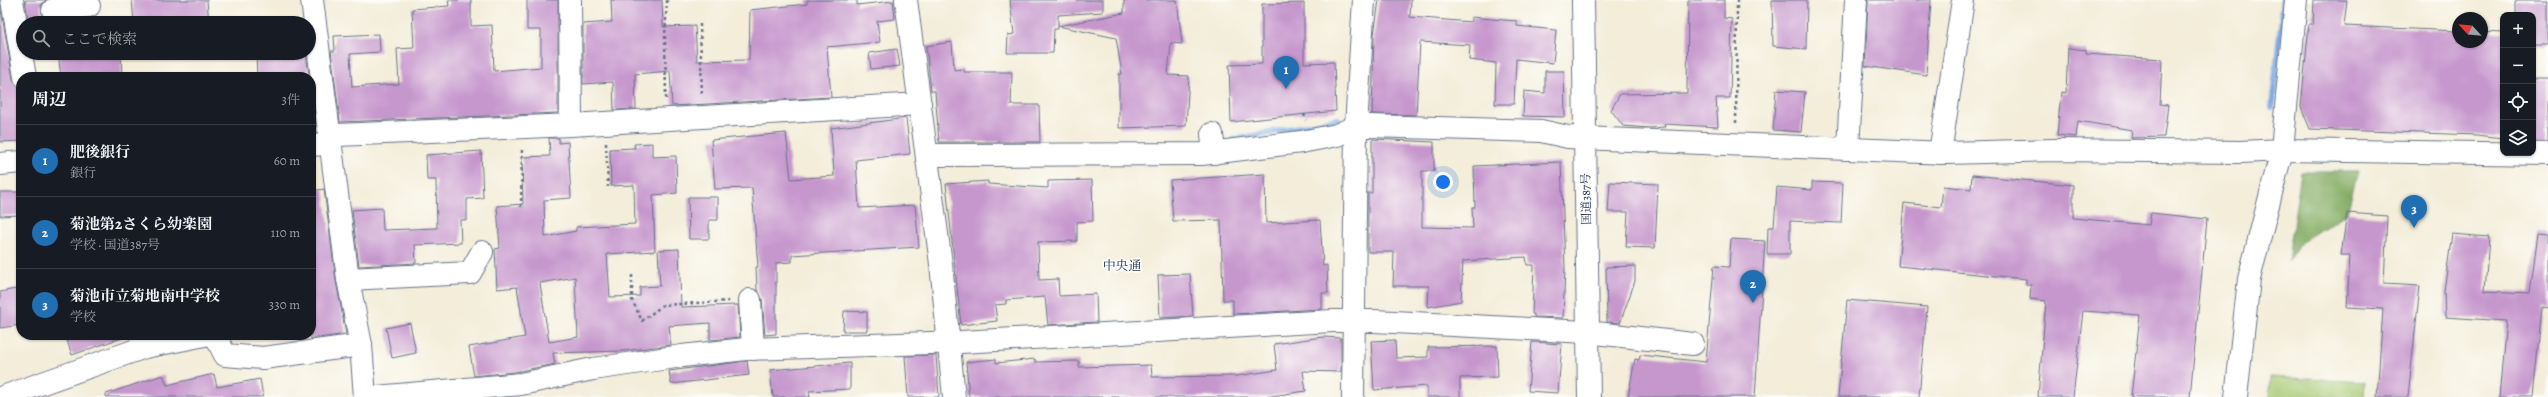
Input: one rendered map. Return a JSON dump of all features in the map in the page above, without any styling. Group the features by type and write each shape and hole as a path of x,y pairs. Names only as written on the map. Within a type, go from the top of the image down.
{"main road":[{"path":"12,0 16,24"},
{"path":"312,0 313,16"},
{"path":"570,0 571,125"},
{"path":"906,0 928,154 954,397"},
{"path":"1353,397 1356,126 1364,0"},
{"name":"国道387号","path":"1584,0 1589,397"},
{"path":"1848,149 1856,0"},
{"path":"1940,153 1963,0"},
{"path":"2236,397 2249,279 2282,150 2296,0"},
{"path":"53,10 90,10"},
{"path":"22,60 24,72"},
{"path":"316,60 321,142 361,345 365,397"},
{"path":"321,142 336,135 571,125 920,104"},
{"path":"928,154 1082,147 1301,142 1337,135 1356,126 1541,131 1585,137 1736,146 1940,153 2053,150 2241,152 2282,150 2548,154"},
{"path":"0,164 16,162"},
{"path":"348,279 470,273 482,252"},
{"path":"750,300 750,349"},
{"path":"376,397 521,384 592,369 682,356 750,349 948,342 1353,321 1587,332 1693,344"},
{"path":"3,397 144,341 154,340"},
{"path":"217,340 224,356 263,358 361,345"}],"path":[{"path":"666,119 665,37 667,0"},
{"path":"1736,146 1737,0"},
{"path":"700,24 703,117"},
{"path":"606,123 608,187"},
{"path":"521,207 522,127"},
{"path":"632,275 632,300 642,321 663,305 750,300"}],"green space":[{"path":"2301,171 2358,171 2347,213 2299,244 2288,261"},
{"path":"2270,377 2365,382 2364,397 2269,397"}],"building":[{"path":"25,0 46,0 41,5 42,16 28,16"},
{"path":"132,0 207,0 208,16 133,16"},
{"path":"448,0 471,0 471,26 492,25 494,71 541,67 541,30 527,30 527,0 558,0 558,113 340,122 331,51 335,51 334,36 379,34 380,52 350,54 352,87 399,84 397,49 414,48 412,9 449,6"},
{"path":"611,0 662,0 663,27 695,26 697,61 749,60 750,10 807,4 807,0 857,0 857,5 893,1 895,19 877,21 880,42 827,47 831,97 672,106 670,71 635,74 636,109 614,110 613,82 583,84 583,24 612,22"},
{"path":"1010,0 1103,0 1103,12 1058,15 1058,29 1054,29 1053,53 1007,53 1008,35 1014,34"},
{"path":"1124,0 1177,0 1182,44 1171,43 1168,75 1189,76 1186,126 1119,128 1119,74 1122,74 1116,38 1058,26 1124,13"},
{"path":"1379,0 1411,0 1410,17 1471,22 1471,17 1517,21 1517,26 1556,30 1553,63 1516,59 1514,104 1495,104 1496,63 1469,60 1470,45 1420,42 1416,115 1372,114 1374,35"},
{"path":"1688,0 1724,0 1724,18 1732,19 1730,98 1716,98 1718,127 1664,124 1665,127 1650,128 1623,126 1611,110 1620,94 1687,93"},
{"path":"1772,0 1807,0 1806,49 1773,46"},
{"path":"1868,0 1931,0 1926,75 1865,66"},
{"path":"2314,0 2347,0 2344,26 2452,31 2452,48 2488,48 2488,32 2500,33 2500,138 2477,135 2310,129 2301,107 2309,24 2313,24"},
{"path":"2516,0 2548,0 2548,45 2536,45 2536,12 2516,12"},
{"path":"1304,3 1304,63 1334,62 1336,111 1231,122 1229,65 1262,64 1262,4"},
{"path":"0,4 13,79 16,83 16,141 0,142"},
{"path":"952,42 954,70 964,69 964,72 1012,72 1011,105 1039,105 1040,142 939,142 935,91 931,91 926,46"},
{"path":"2068,48 2086,50 2086,54 2162,59 2160,104 2168,105 2164,137 2131,138 2132,130 2078,121 2076,137 2057,135 2061,92 2066,93"},
{"path":"897,49 900,66 871,69 869,53"},
{"path":"59,60 121,60 122,72 60,72"},
{"path":"256,60 307,60 308,72 257,72"},
{"path":"1545,71 1564,71 1565,117 1523,116 1524,91 1545,93"},
{"path":"2536,79 2548,79 2548,142 2536,141"},
{"path":"1776,90 1805,92 1801,132 1773,130"},
{"path":"906,118 910,154 856,160 859,208 915,205 919,247 792,255 792,262 776,263 776,334 765,335 762,299 757,290 756,267 758,267 752,188 715,189 711,140 786,133 791,179 834,176 831,128"},
{"path":"549,138 559,138 559,143 568,142 571,198 544,200 545,237 576,231 576,227 635,224 634,185 611,186 610,149 635,148 634,144 652,143 652,157 676,156 677,193 653,195 655,251 607,254 610,297 640,296 640,287 660,286 658,250 679,249 681,307 738,305 740,337 710,340 710,323 669,326 671,345 622,351 553,353 555,364 515,372 474,376 469,347 525,337 517,287 497,289 495,249 500,248 497,206 523,204 522,157 550,156","holes":["575,277 578,337 549,342 540,283"]},
{"path":"1372,139 1434,142 1434,171 1422,171 1422,227 1473,228 1472,207 1475,207 1474,166 1561,162 1565,268 1563,318 1534,317 1534,314 1532,314 1534,265 1527,265 1526,257 1463,261 1461,301 1428,307 1429,286 1393,286 1394,252 1368,252 1368,193 1372,193"},
{"path":"481,151 483,198 467,199 467,220 460,220 461,243 415,245 416,263 359,266 352,210 382,208 383,230 437,228 436,180 427,180 426,155"},
{"path":"1265,174 1266,223 1320,220 1323,266 1327,265 1328,293 1322,293 1322,309 1233,314 1233,300 1223,300 1221,220 1173,221 1170,180"},
{"path":"1972,175 2073,185 2073,218 2149,225 2151,213 2207,219 2190,397 2131,397 2140,315 2083,311 2073,397 2038,397 2046,301 2030,299 2031,285 2026,285 2026,279 1898,266 1904,203 1941,207 1943,186 1971,189"},
{"path":"1092,180 1093,221 1077,222 1077,241 1038,242 1039,280 1058,279 1059,296 1096,294 1097,322 1048,325 1045,297 1006,300 1006,304 995,305 997,321 961,325 946,184 988,181 988,184 1048,188 1048,181"},
{"path":"1610,182 1658,184 1655,248 1626,247 1628,212 1608,212"},
{"path":"1812,182 1843,183 1841,223 1790,221 1790,254 1767,254 1768,227 1774,227 1777,187 1812,190"},
{"path":"324,189 336,281 346,334 316,338 316,190"},
{"path":"0,192 16,192 16,215 0,216"},
{"path":"688,197 718,197 718,220 709,220 709,239 689,239"},
{"path":"2347,213 2387,216 2384,284 2420,286 2408,397 2377,397 2383,309 2347,307 2350,255 2341,255"},
{"path":"2538,233 2548,234 2548,308 2542,307 2533,397 2499,397 2506,321 2445,317 2444,291 2452,234 2489,237 2485,291 2530,293"},
{"path":"1731,239 1765,241 1755,397 1628,397 1635,359 1639,360 1640,355 1706,362 1714,266 1729,267"},
{"path":"1635,266 1635,281 1620,323 1607,322 1606,267"},
{"path":"1190,274 1193,316 1160,318 1158,275"},
{"path":"16,289 16,326 0,328 0,292"},
{"path":"1847,300 1927,307 1919,397 1838,397"},
{"path":"844,311 867,312 867,331 843,331"},
{"path":"410,323 416,353 392,358 386,328"},
{"path":"1322,337 1341,338 1341,372 1303,371 1306,391 1265,397 969,397 966,362 996,359 996,363 1035,359 1035,362 1079,361 1079,367 1151,365 1152,377 1236,376 1277,370 1274,344"},
{"path":"67,340 115,340 72,355"},
{"path":"1395,340 1396,358 1428,357 1428,347 1497,346 1498,377 1460,378 1460,397 1427,397 1427,386 1374,390 1371,341"},
{"path":"1532,342 1562,344 1558,393 1528,391"},
{"path":"936,355 939,397 908,397 905,356"},
{"path":"747,361 749,375 671,384 669,371"},
{"path":"850,363 850,389 809,391 810,397 773,397 770,370"},
{"path":"214,374 217,387 260,379 263,397 106,397 106,394 163,375 167,385"}],"waterway":[{"path":"2272,108 2284,0"},
{"path":"1233,140 1338,119"}],"place":[{"name":"肥後銀行","path":"1286,89"},
{"name":"菊池市立菊地南中学校","path":"2414,228"},
{"name":"菊池第2さくら幼楽園","path":"1753,303"}],"district":[{"name":"中央通","path":"1122,265"}]}
